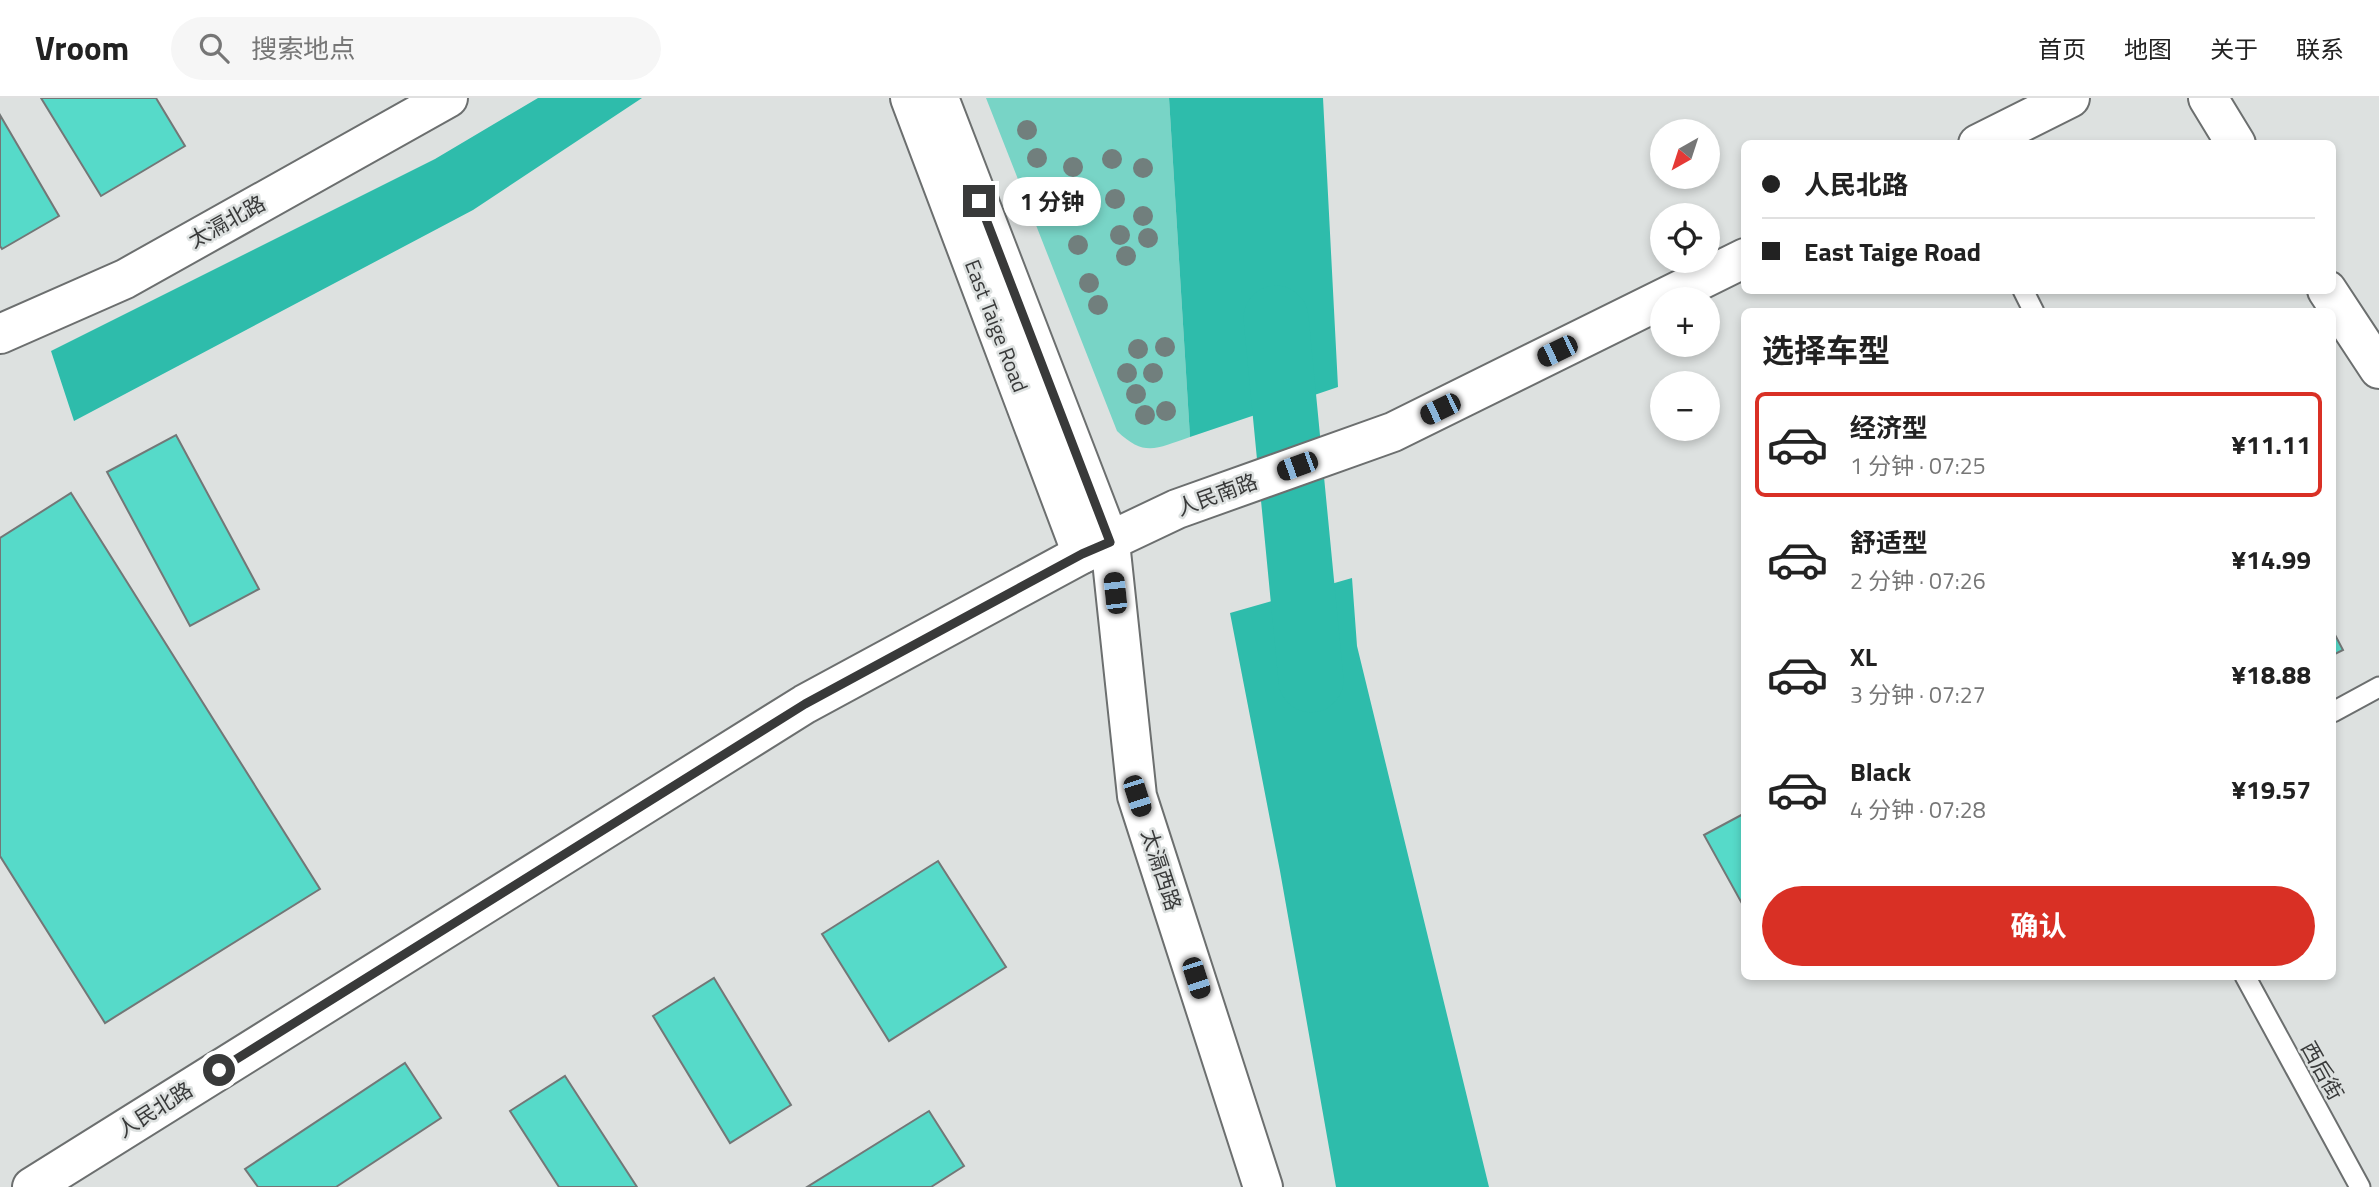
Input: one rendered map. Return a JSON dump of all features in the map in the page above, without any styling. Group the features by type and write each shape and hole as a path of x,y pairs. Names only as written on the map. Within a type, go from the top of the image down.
{"main road":[{"name":"太滆北路","path":"0,334 125,279 447,98"},
{"name":"East Taige Road","path":"910,98 1096,548"},
{"name":"East Taige Road","path":"939,98 1096,548"},
{"path":"1986,140 2070,98"},
{"path":"2208,98 2234,140"},
{"name":"人民南路","path":"1096,548 1177,509 1393,432 1741,260"},
{"path":"2330,294 2379,369"},
{"name":"人民北路","path":"32,1187 805,704 1096,548"},
{"name":"太滆西路","path":"1096,548 1137,796 1263,1187"}],"lane":[{"path":"2336,710 2379,687"},
{"name":"西后街","path":"2247,980 2360,1187"}],"shaded area":[{"path":"538,98 642,98 473,210 74,421 51,351 435,159"},
{"path":"986,98 1169,98 1190,437 1160,447 1144,448 1117,431"},
{"path":"1169,98 1323,98 1338,387 1190,437"},
{"path":"1352,578 1357,646 1489,1187 1336,1187 1280,871 1230,613"}],"building":[{"path":"41,98 156,98 185,146 101,196"},
{"path":"0,115 59,216 2,249 0,246"},
{"path":"176,435 259,589 190,626 107,472"},
{"path":"71,493 320,889 105,1023 0,856 0,538"},
{"path":"2336,637 2343,650 2336,654"},
{"path":"1741,815 1741,902 1704,835"},
{"path":"938,861 1006,967 889,1041 822,934"},
{"path":"714,978 791,1105 730,1143 653,1016"},
{"path":"405,1063 441,1118 336,1187 258,1187 245,1169"},
{"path":"565,1076 637,1187 559,1187 510,1111"},
{"path":"929,1111 964,1166 931,1187 807,1187"}],"waterway":[{"path":"1276,318 1311,680"}],"route":[{"path":"219,1070 805,704 1082,554 1110,542 979,201"}]}
